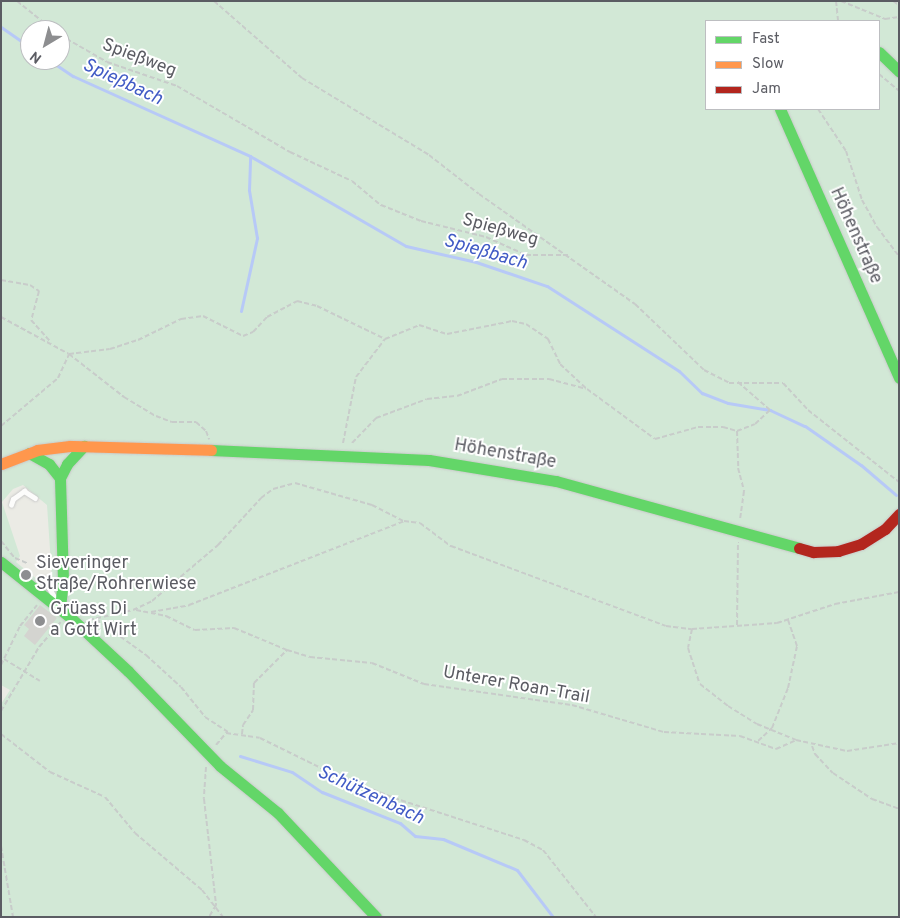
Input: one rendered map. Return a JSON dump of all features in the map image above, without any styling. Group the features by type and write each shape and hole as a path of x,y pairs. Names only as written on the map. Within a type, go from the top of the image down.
{"street":[{"path":"880,53 899,71"},
{"name":"Höhenstraße","path":"780,110 899,378"},
{"path":"60,478 84,446"},
{"name":"Höhenstraße","path":"1,464 29,452 84,446 341,454 429,460 509,471 598,492 805,552 829,552 867,541 899,514"},
{"path":"29,452 49,464 60,478 63,580 60,608"},
{"path":"1,562 60,608 139,682 209,755 278,813 376,917"}],"lane":[{"path":"12,505 13,499 24,491 35,498"},
{"path":"44,578 60,608"}],"path":[{"path":"17,1 41,20"},
{"path":"214,1 302,78 430,155 479,194 569,255 635,304 664,334 704,370 729,383 783,383 808,410 899,482"},
{"path":"836,1 838,20"},
{"path":"841,1 885,19 899,17"},
{"path":"893,1 899,5"},
{"name":"Spießweg","path":"70,41 107,62 177,86 290,152 352,181 381,205 421,221 486,237 526,255 569,255"},
{"path":"880,75 899,91"},
{"path":"819,110 846,151 862,200 877,227 899,256"},
{"path":"1,280 30,285 39,291 31,320 52,344"},
{"path":"69,354 110,349 138,340 181,318 203,316 243,336 253,332 266,317 297,301 317,306 385,339"},
{"path":"1,317 69,354 124,398 156,416 172,422 196,422 206,431 210,449"},
{"path":"341,454 356,377 385,339 419,325 447,334 512,320 526,324 548,338 560,364 587,389 655,439 698,426 723,427 736,431 755,424 770,410 738,382"},
{"path":"1,426 58,378 69,354"},
{"path":"341,454 376,418 427,399 457,396 502,379 549,379 587,389"},
{"path":"736,431 738,468 744,491 738,533 737,626"},
{"path":"231,733 205,718 181,688 146,655 96,619 133,610 157,598 218,545 261,498 280,486 295,483 372,505 404,522 420,523 451,546 666,626 692,629 788,620 835,604 899,592"},
{"path":"148,613 189,605 404,522"},
{"path":"1,541 14,558 26,562"},
{"path":"1,665 20,626 44,596"},
{"name":"Unterer Roan-Trail","path":"133,610 166,616 196,630 234,628 287,650 310,657 372,664 424,684 572,705 664,732 758,740 776,749 796,740"},
{"path":"1,711 24,669 50,633 64,619 71,618"},
{"path":"758,740 772,728 788,688 797,646 788,620"},
{"path":"692,629 688,648 700,684 728,706 757,724 772,728 812,746 848,751 899,743"},
{"path":"242,735 243,724 253,710 254,683 287,650"},
{"path":"4,659 24,669 40,681"},
{"path":"209,917 216,905 204,799 204,774 209,755 226,733 231,733 260,738 331,773 394,798 458,817 543,850 596,917"},
{"path":"1,734 50,772 105,797 135,832 216,905 223,917"},
{"path":"812,746 815,754 833,773 872,799 899,809"},
{"path":"1,846 13,917"}],"green space":[{"path":"1,1 899,1 899,917 1,917 1,704 10,690 1,685","holes":["23,485 47,505 52,579 55,588 44,589 45,586 16,562 20,556 2,502 13,489"]}],"building":[{"name":"Grüass Di a Gott Wirt","path":"40,605 57,618 35,645 24,636 29,629 24,625"}],"waterway":[{"name":"Spießbach","path":"1,27 20,40"},
{"name":"Spießbach","path":"64,70 73,76 250,156 406,246 476,262 547,286 679,371 702,393 728,403 770,410 805,426 861,465 896,495"},
{"path":"241,311 257,238 249,190 250,156"},
{"name":"Schützenbach","path":"240,756 292,772 322,792 400,823 415,836 443,839 517,870 553,917"}],"traffic: fast":[{"path":"880,53 899,71"},
{"path":"780,110 899,378"},
{"path":"60,608 63,580 60,478 67,464 84,446"},
{"path":"211,450 429,460 556,481 799,548"},
{"path":"29,453 49,464 60,478"},
{"path":"1,562 71,618 128,671 220,766 278,813 376,917"}],"traffic: slow":[{"path":"1,464 37,450 70,446 211,450"}],"traffic: jam":[{"path":"799,548 813,552 838,551 861,544 885,529 899,514"}],"place":[{"name":"Sieveringer Straße/Rohrerwiese","path":"26,575"},
{"name":"Grüass Di a Gott Wirt","path":"40,621"}]}
